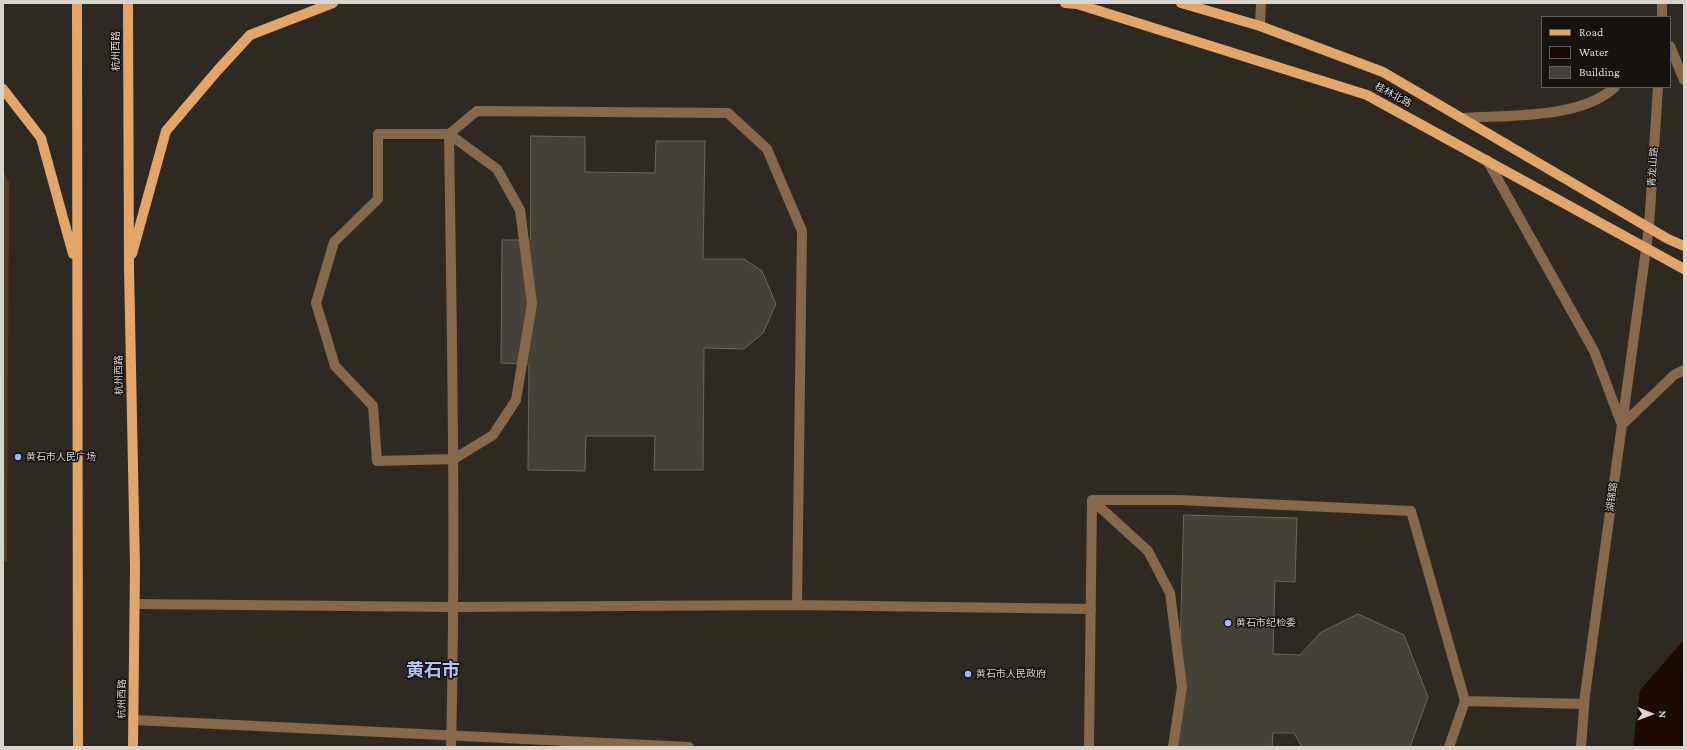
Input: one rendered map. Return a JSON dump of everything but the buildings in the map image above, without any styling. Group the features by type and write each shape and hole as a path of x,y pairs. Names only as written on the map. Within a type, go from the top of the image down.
{"main road":[{"path":"77,3 76,267 78,747"},
{"name":"杭州西路","path":"128,3 129,268 135,604 133,747"},
{"path":"129,268 166,131 250,35 333,3"},
{"name":"桂林北路","path":"1065,3 1078,4 1367,95 1684,269"},
{"name":"桂林北路","path":"1181,3 1260,26 1383,72 1684,246"},
{"path":"3,89 41,138 76,267"}],"street":[{"path":"1260,26 1261,3"},
{"path":"1662,3 1662,16"},
{"path":"1671,48 1684,80"},
{"path":"1463,118 1556,112 1584,105 1606,96 1614,88"},
{"name":"青龙山路","path":"1646,247 1649,227 1658,88"},
{"path":"449,134 476,111 728,113 767,149 802,231 797,605"},
{"path":"378,134 449,134 497,169 520,210 532,304 516,400 493,435 454,459 377,460 373,406 335,366 316,303 334,242 378,199 378,134"},
{"path":"449,134 454,459 451,747"},
{"path":"1487,160 1594,351 1622,425 1674,375 1684,370"},
{"name":"湖锦路","path":"1581,747 1584,704 1646,247"},
{"path":"1089,747 1092,500"},
{"path":"1092,500 1180,500 1411,510 1465,701 1449,747"},
{"path":"1092,500 1148,551 1170,593 1182,686 1172,747"},
{"path":"135,604 453,607 797,605 1091,609"},
{"path":"1465,701 1584,704"},
{"path":"133,720 689,747"}],"shaded area":[{"path":"3,171 9,183 7,562 3,561"}],"water":[{"path":"1684,640 1684,747 1633,747 1640,690"}],"place":[{"name":"黄石市人民广场","path":"18,457"},
{"name":"黄石市纪检委","path":"1228,623"},
{"name":"黄石市人民政府","path":"968,674"}],"district":[{"name":"黄石市","path":"433,670"}]}
